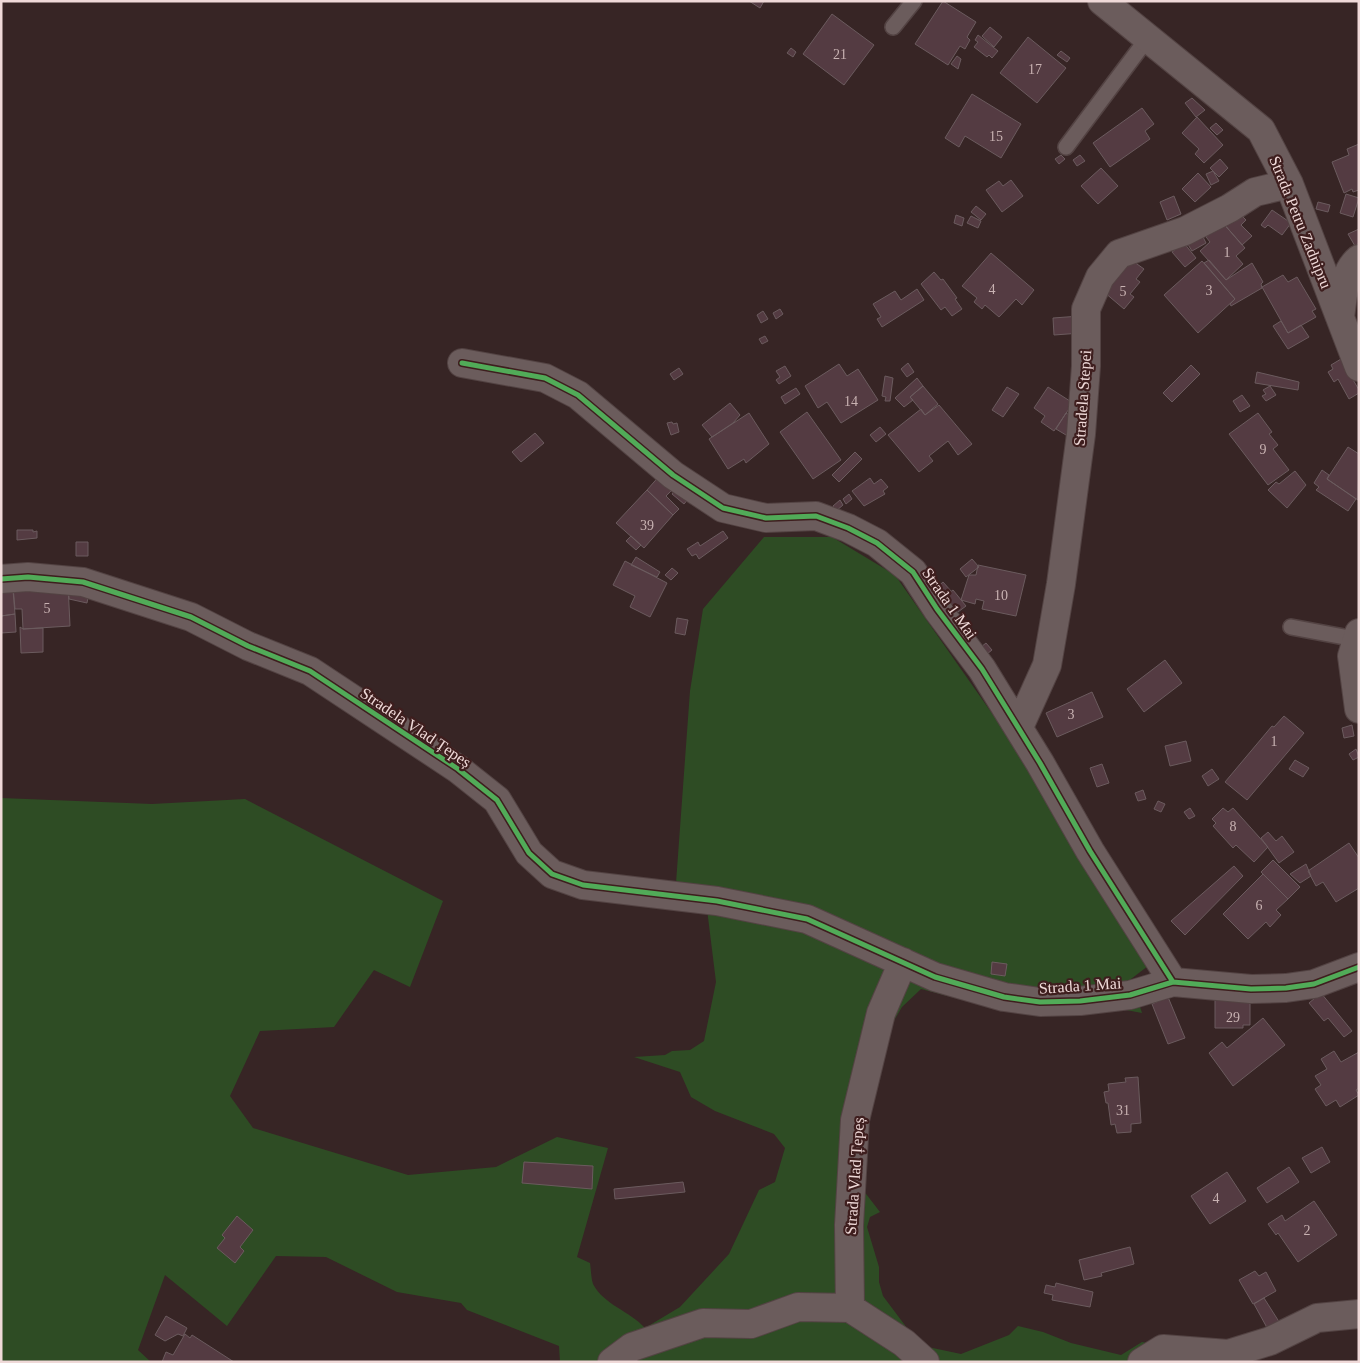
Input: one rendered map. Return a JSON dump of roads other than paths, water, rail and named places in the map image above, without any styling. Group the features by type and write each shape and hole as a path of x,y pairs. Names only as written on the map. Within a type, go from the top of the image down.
{"street":[{"name":"Strada Petru Zadnipru","path":"1102,1 1261,130 1289,184 1323,271 1340,322 1359,367"},
{"name":"Stradela Stepei","path":"1019,727 1047,665 1062,575 1081,434 1086,366 1086,309 1100,277 1119,254 1185,231 1230,208 1255,192 1289,184"},
{"path":"1340,322 1344,287 1351,265 1359,259"},
{"name":"Strada 1 Mai","path":"462,363 545,378 578,395 673,474 723,508 766,518 816,516 848,528 877,543 913,572 937,609 982,669 1019,727 1090,851 1173,982"},
{"name":"Stradela Vlad Țepeș","path":"1,579 28,576 83,582 191,617 248,646 310,671 458,769 497,800 529,853 552,874 583,885 717,901 808,919 904,962"},
{"path":"1357,636 1352,656 1359,709"},
{"name":"Strada 1 Mai","path":"904,962 935,977 1004,997 1040,1002 1080,1001 1130,995 1173,982 1251,989 1286,988 1314,984 1356,974"},
{"name":"Strada Vlad Țepeș","path":"850,1308 850,1225 856,1120 881,1013 904,962"},
{"path":"612,1362 632,1347 703,1323 751,1324 798,1307 850,1308 904,1343 925,1362"},
{"path":"1142,1362 1163,1349 1228,1354 1270,1341 1317,1318 1359,1314"}],"lane":[{"path":"893,27 914,1"},
{"path":"1066,147 1147,39"},
{"path":"1291,627 1357,636"}]}
